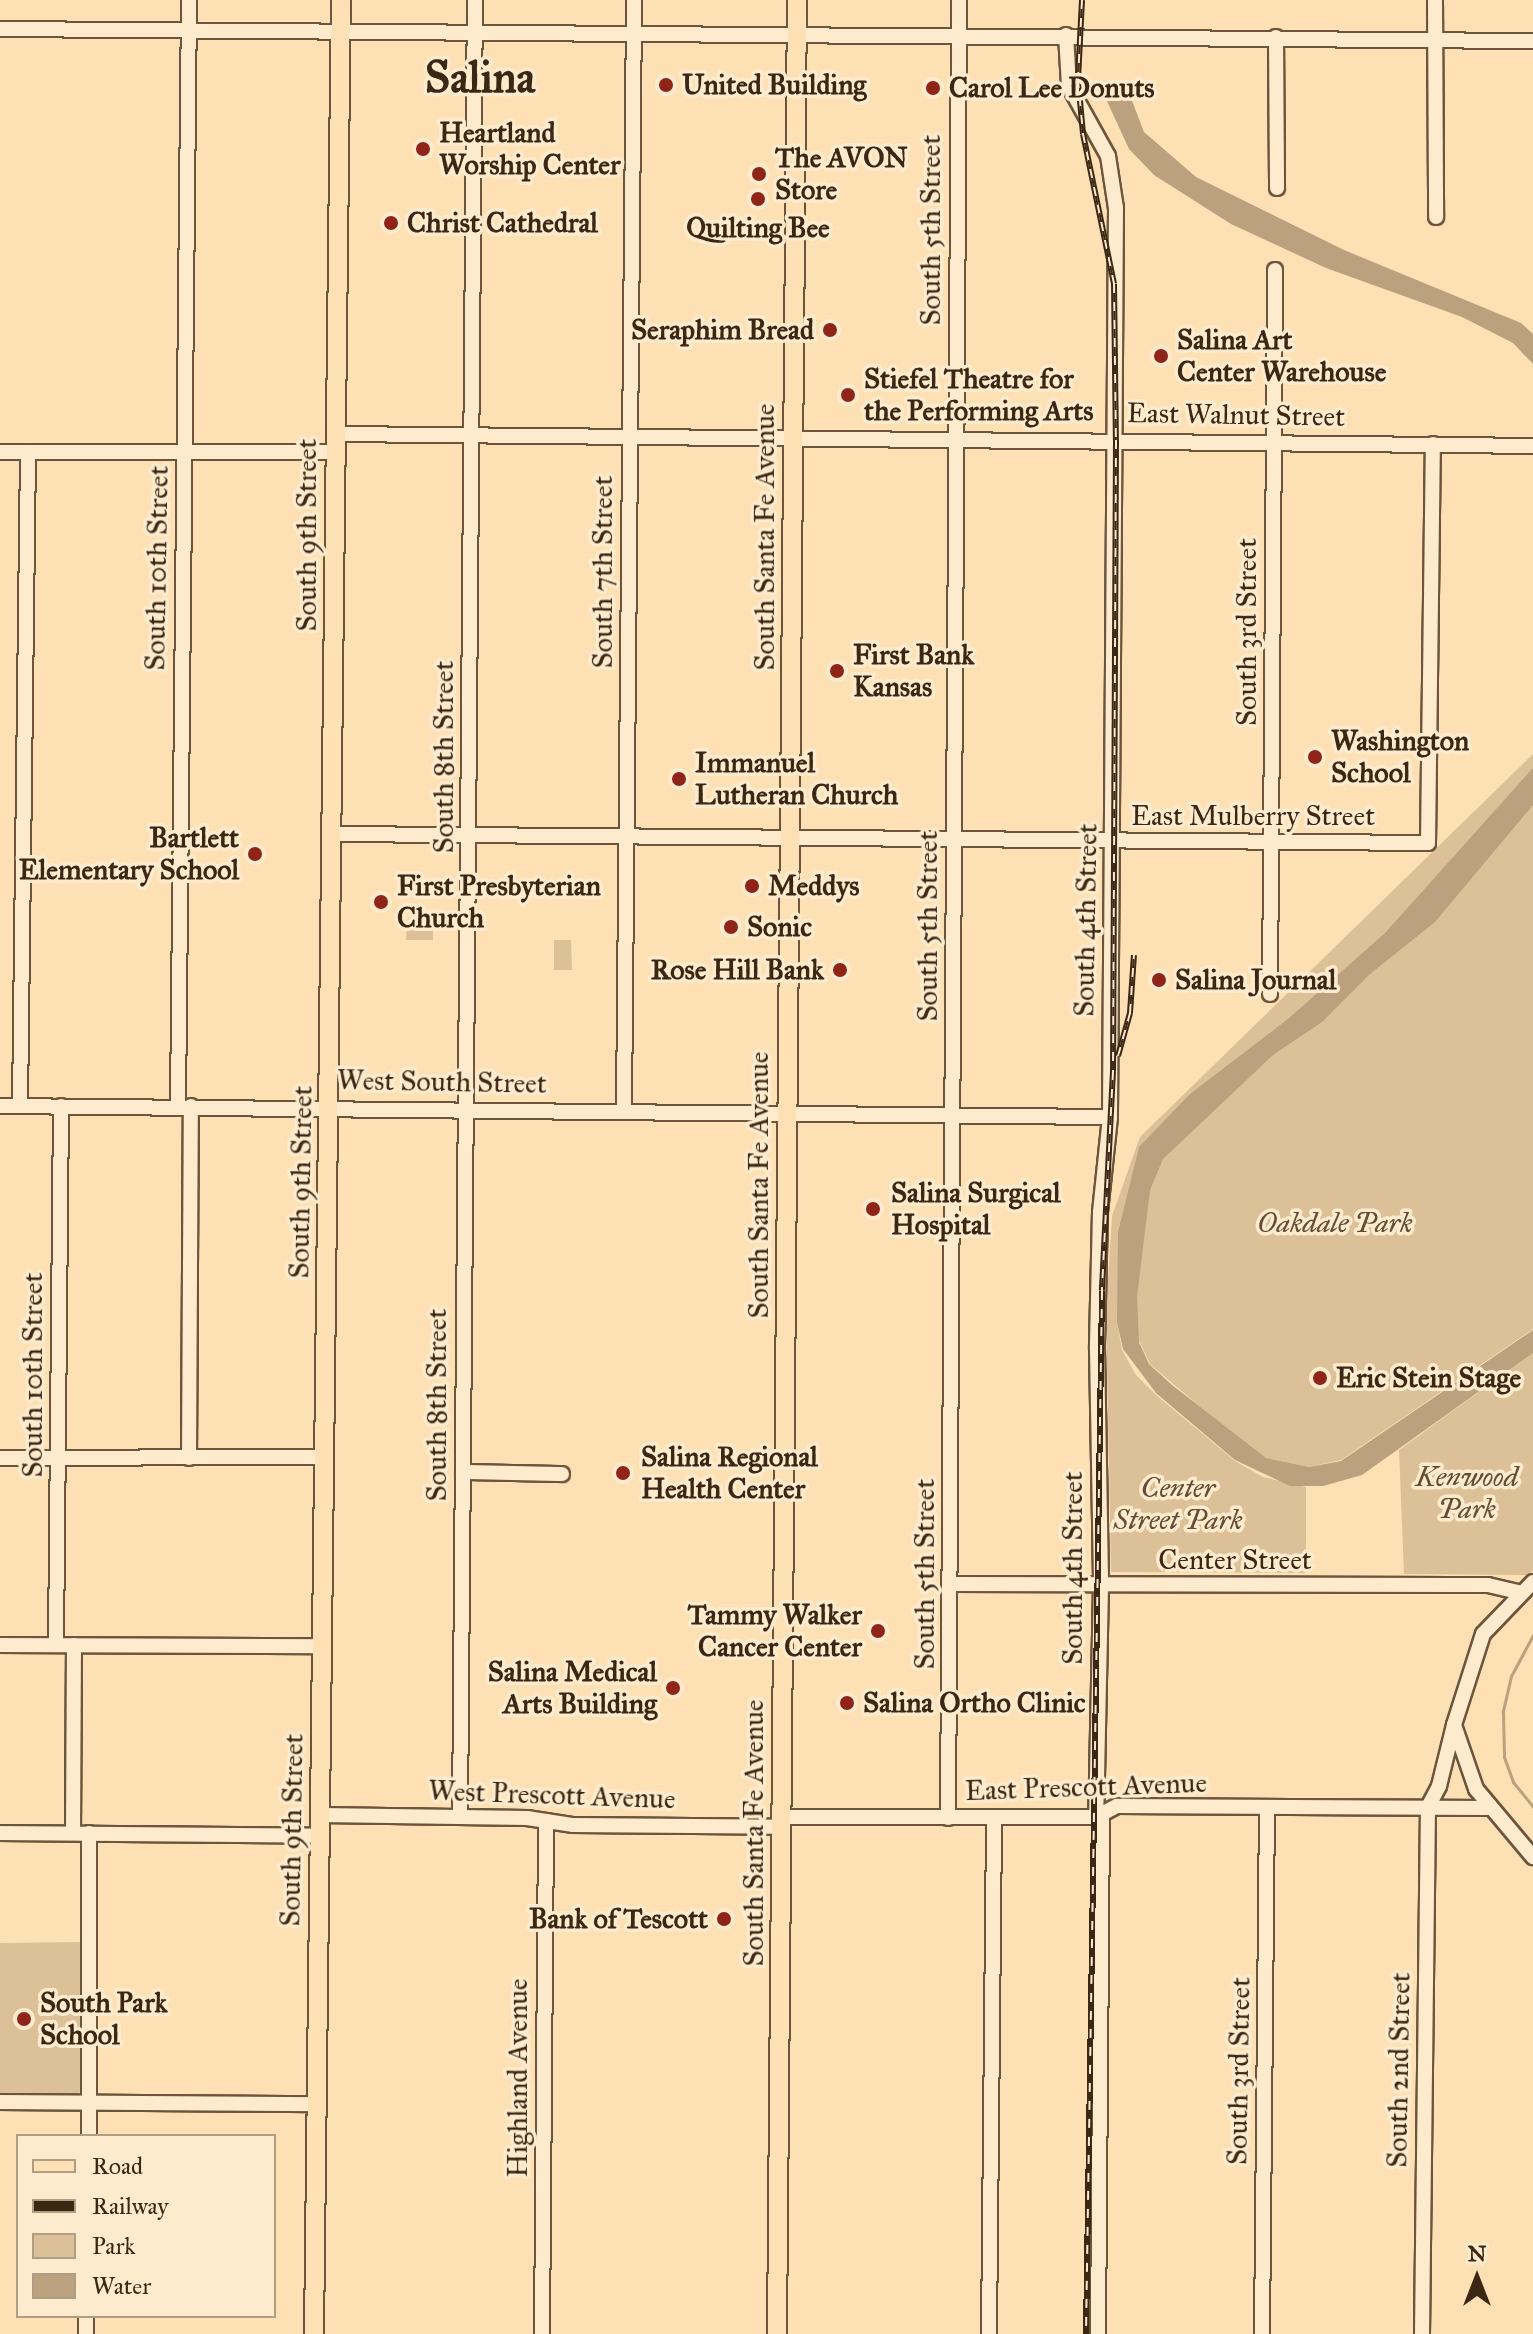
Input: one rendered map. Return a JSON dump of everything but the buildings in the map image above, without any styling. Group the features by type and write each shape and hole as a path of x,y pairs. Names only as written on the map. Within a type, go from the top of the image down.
{"main road":[{"name":"South 9th Street","path":"314,2334 341,0"},
{"name":"South Santa Fe Avenue","path":"777,2334 797,0"}],"street":[{"name":"South 10th Street","path":"189,0 184,453 184,1106 189,1458"},
{"name":"South 8th Street","path":"460,1817 475,0"},
{"name":"South 7th Street","path":"624,1110 634,0"},
{"name":"South 5th Street","path":"948,1818 959,0"},
{"path":"1435,0 1436,217"},
{"path":"0,29 1533,41"},
{"name":"South 4th Street","path":"1066,35 1069,86 1108,156 1116,208 1110,1117 1100,1212 1097,1349 1101,1586 1098,2334"},
{"path":"1276,37 1277,188"},
{"name":"South 3rd Street","path":"1270,994 1275,270"},
{"name":"East Walnut Street","path":"0,452 184,453 471,435 956,437 1533,446"},
{"name":"East Mulberry Street","path":"333,834 1428,843 1433,444"},
{"path":"20,1106 28,452"},
{"name":"West South Street","path":"0,1106 330,1106 788,1115 1110,1117"},
{"name":"South 10th Street","path":"56,1645 61,1106"},
{"path":"0,1458 325,1457"},
{"path":"463,1472 562,1474"},
{"path":"1428,1807 1439,1786 1454,1725 1483,1634 1519,1592 1533,1582"},
{"name":"Center Street","path":"951,1584 1488,1585 1519,1592"},
{"path":"0,1645 323,1646"},
{"path":"73,1833 74,1645"},
{"path":"1454,1725 1467,1770 1487,1808 1533,1857"},
{"name":"East Prescott Avenue","path":"782,1822 1099,1816 1117,1806 1487,1808"},
{"name":"South 2nd Street","path":"1422,2334 1428,1807"},
{"name":"South 3rd Street","path":"1262,2334 1267,1808"},
{"name":"West Prescott Avenue","path":"320,1815 546,1821 782,1822"},
{"path":"989,2334 994,1819"},
{"name":"Highland Avenue","path":"542,2334 546,1821"},
{"path":"0,1833 320,1836"},
{"path":"89,1833 89,2134"},
{"path":"0,2102 316,2104"}],"green space":[{"name":"Oakdale Park","path":"1533,754 1533,1329 1341,1460 1309,1467 1266,1458 1247,1447 1150,1364 1140,1342 1117,1322 1122,1350 1136,1375 1156,1395 1235,1461 1263,1477 1306,1487 1306,1573 1111,1572 1106,1313 1112,1216 1140,1137"},
{"path":"407,924 433,925 433,940 406,940"},
{"path":"554,940 571,940 572,970 554,970"},
{"name":"Kenwood Park","path":"1533,1353 1533,1571 1527,1575 1404,1574 1399,1450"},
{"path":"83,1942 84,2087 78,2094 0,2093 0,1943"}],"water":[{"path":"1120,90 1129,93 1144,132 1196,177 1344,250 1521,323 1533,334 1533,364 1513,343 1462,317 1326,268 1231,224 1154,175 1129,149 1106,99"},
{"path":"1533,768 1533,805 1435,922 1370,974 1322,1022 1273,1055 1163,1159 1150,1190 1137,1297 1139,1342 1149,1364 1266,1458 1309,1467 1341,1461 1533,1330 1533,1353 1362,1475 1323,1486 1290,1486 1235,1460 1156,1393 1123,1349 1117,1322 1118,1232 1139,1147 1190,1094 1288,1019 1385,933"}],"waterway":[{"path":"1533,1635 1511,1676 1503,1712 1504,1757 1513,1782 1533,1807"}],"railway":[{"path":"1082,0 1078,79 1083,134 1114,284 1116,440 1113,1071 1102,1291 1086,2334"},
{"path":"1118,1056 1130,1013 1134,955"}],"place":[{"name":"United Building","path":"666,85"},
{"name":"Carol Lee Donuts","path":"933,88"},
{"name":"Heartland Worship Center","path":"423,149"},
{"name":"The AVON Store","path":"759,174"},
{"name":"Quilting Bee","path":"758,199"},
{"name":"Christ Cathedral","path":"391,223"},
{"name":"Seraphim Bread","path":"830,330"},
{"name":"Salina Art Center Warehouse","path":"1161,356"},
{"name":"Stiefel Theatre for the Performing Arts","path":"848,395"},
{"name":"First Bank Kansas","path":"837,671"},
{"name":"Washington School","path":"1315,757"},
{"name":"Immanuel Lutheran Church","path":"679,779"},
{"name":"Bartlett Elementary School","path":"255,854"},
{"name":"Meddys","path":"752,886"},
{"name":"First Presbyterian Church","path":"381,902"},
{"name":"Sonic","path":"731,927"},
{"name":"Rose Hill Bank","path":"840,970"},
{"name":"Salina Journal","path":"1159,980"},
{"name":"Salina Surgical Hospital","path":"873,1209"},
{"name":"Eric Stein Stage","path":"1320,1378"},
{"name":"Salina Regional Health Center","path":"623,1473"},
{"name":"Tammy Walker Cancer Center","path":"878,1631"},
{"name":"Salina Medical Arts Building","path":"673,1688"},
{"name":"Salina Ortho Clinic","path":"847,1703"},
{"name":"Bank of Tescott","path":"724,1919"},
{"name":"South Park School","path":"24,2019"}],"district":[{"name":"Salina","path":"480,77"}],"park label":[{"name":"Center Street Park","path":"1178,1504"}]}
